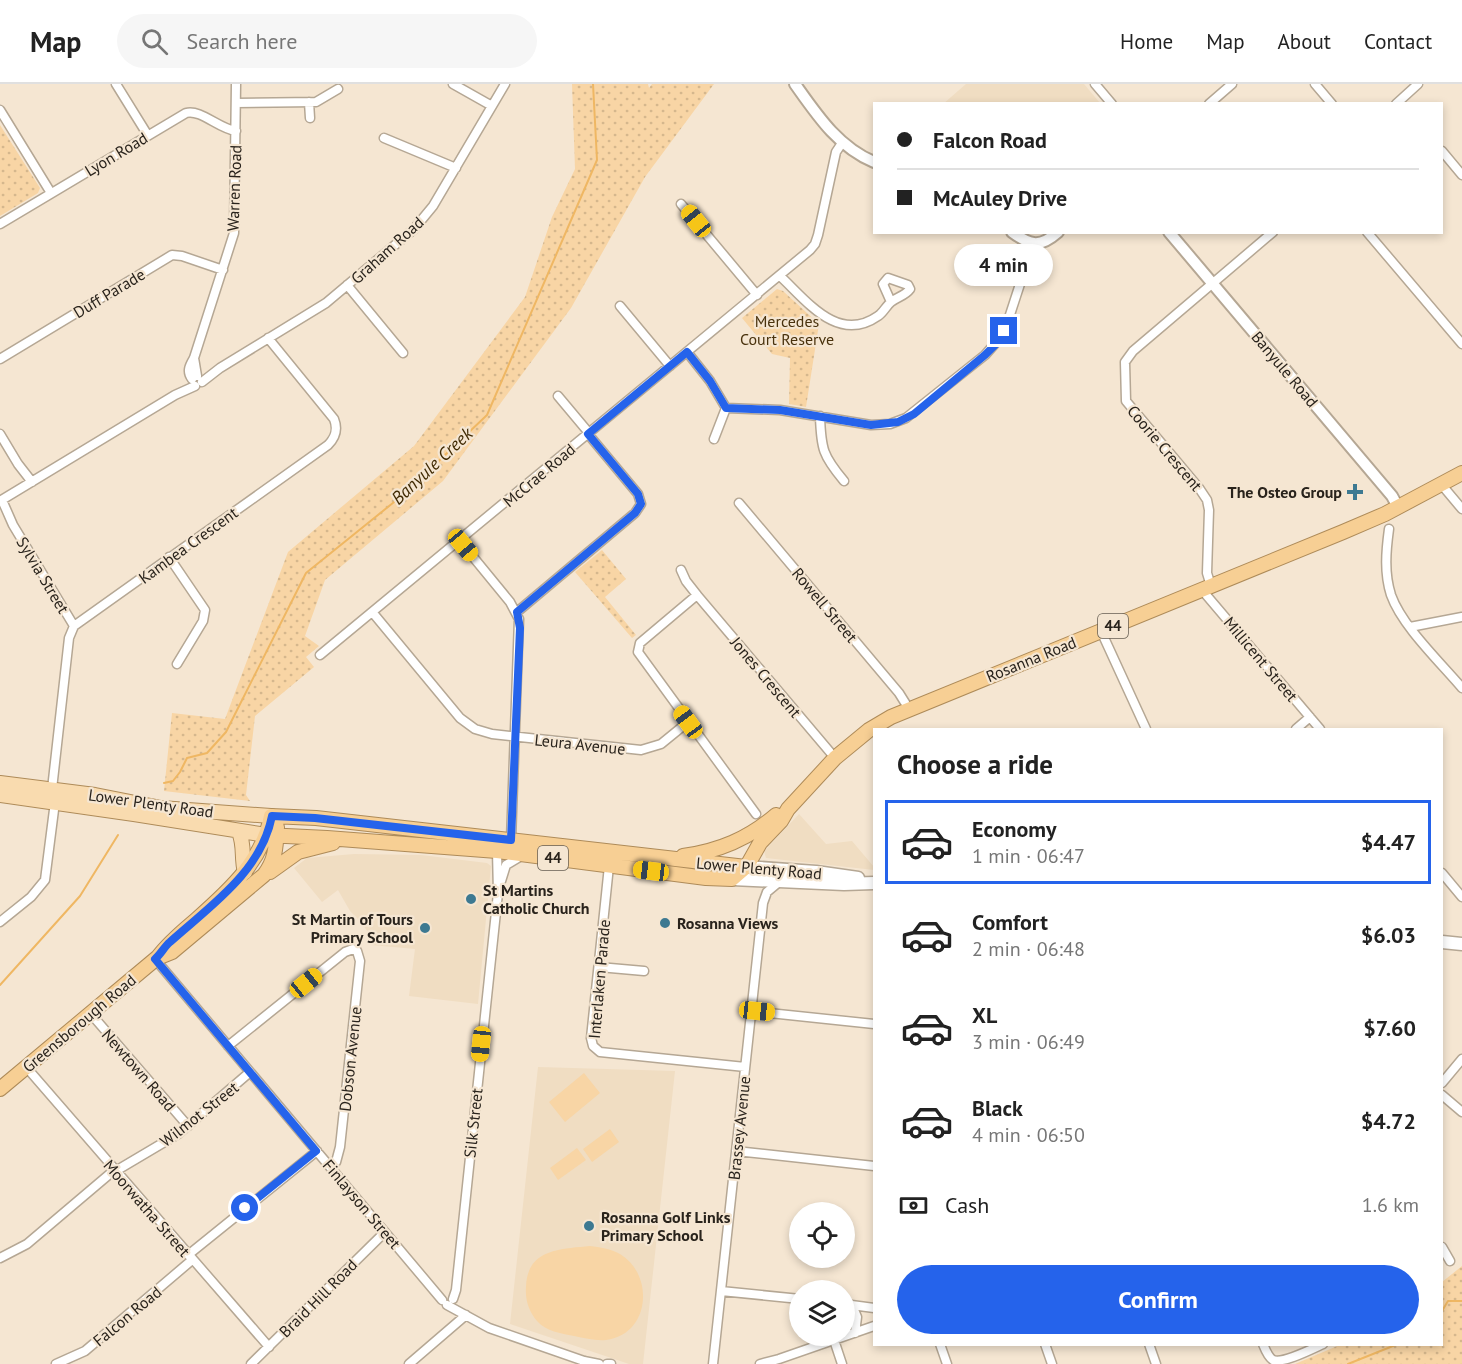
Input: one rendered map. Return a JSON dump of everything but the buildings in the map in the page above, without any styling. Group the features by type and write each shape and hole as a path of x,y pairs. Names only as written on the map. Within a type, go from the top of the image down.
{"highway":[{"name":"Rosanna Road","path":"746,867 760,843 781,821 788,809 836,758 869,730 909,709 1343,532 1398,507 1462,473"},
{"name":"Rosanna Road","path":"660,859 706,852 738,842 788,809"},
{"name":"Lower Plenty Road","path":"275,816 511,840 697,863 730,875"},
{"name":"Greensborough Road","path":"156,958 172,952 266,873 273,861 272,836 275,816"},
{"path":"295,817 291,824 292,828 307,837"},
{"name":"Lower Plenty Road","path":"272,836 497,851 706,878 730,875 746,867"},
{"name":"Greensborough Road","path":"0,1089 156,958 167,944 200,917 245,872 272,836"},
{"path":"257,882 298,852 350,840"},
{"path":"730,875 731,849 738,842"},
{"path":"697,863 706,870 706,878"}],"main road":[{"name":"Lower Plenty Road","path":"0,783 54,796 239,832 272,836"},
{"name":"Lower Plenty Road","path":"0,795 54,796 161,808 275,816"},
{"path":"239,832 243,843 242,861 245,872"},
{"name":"Lower Plenty Road","path":"746,867 816,872 873,881"},
{"name":"Lower Plenty Road","path":"730,875 779,882 844,884 873,881"},
{"path":"1443,942 1462,944"}],"street":[{"path":"116,84 147,134"},
{"name":"Warren Road","path":"196,380 194,358 224,270 235,227 236,84"},
{"path":"453,84 492,106"},
{"name":"Graham Road","path":"1,503 29,483 196,380 220,368 316,309 347,285 421,221 456,168 505,84"},
{"path":"795,84 815,112 842,143 860,156 873,162"},
{"path":"1095,84 1110,102"},
{"path":"1211,102 1232,84"},
{"path":"1316,84 1330,102"},
{"path":"1400,102 1418,84"},
{"path":"236,103 320,101 338,89"},
{"path":"309,102 310,118"},
{"path":"0,110 51,193"},
{"name":"Lyon Road","path":"0,224 147,134 191,112 225,129 236,131"},
{"path":"384,138 456,168"},
{"name":"McCrae Road","path":"320,656 780,276 815,244 836,152 842,143"},
{"path":"1443,152 1462,175"},
{"path":"681,204 756,295"},
{"path":"1015,234 1033,244 1043,243 1055,234"},
{"name":"Banyule Road","path":"1171,234 1392,496 1398,507"},
{"name":"Coorie Crescent","path":"1207,588 1209,510 1207,500 1126,401 1125,367 1130,354 1271,234"},
{"path":"1369,234 1462,344"},
{"path":"726,408 780,410 863,425 880,425 906,418 985,355 1000,338 1007,324 1033,244"},
{"name":"Duff Parade","path":"0,359 172,255 182,256 224,270"},
{"path":"780,276 824,318 840,325 859,325 879,316 891,302"},
{"path":"347,285 403,353"},
{"path":"620,306 670,366"},
{"name":"Kambea Crescent","path":"74,626 328,445 334,438 336,428 332,415 268,339"},
{"path":"687,352 710,381 726,408"},
{"path":"517,612 640,507 641,499 638,494 558,396"},
{"path":"714,439 726,408"},
{"path":"820,416 823,452 844,481"},
{"path":"0,434 29,483"},
{"path":"1441,484 1462,509"},
{"name":"Sylvia Street","path":"1,503 74,626"},
{"name":"Rowell Street","path":"739,503 900,693 909,709"},
{"path":"1389,529 1386,554 1388,584 1399,611 1462,688"},
{"path":"460,541 517,612 520,628 511,840"},
{"path":"169,557 205,610 202,621 177,664"},
{"name":"Jones Crescent","path":"681,570 686,582 836,758"},
{"name":"Millicent Street","path":"1207,588 1319,728"},
{"path":"697,595 640,643 638,648 640,655 756,814"},
{"name":"Leura Avenue","path":"373,613 465,722 486,733 641,750 661,744 688,722"},
{"path":"1410,627 1462,617"},
{"path":"0,922 31,897 45,880 69,638 74,626"},
{"path":"1101,631 1146,728"},
{"path":"1297,728 1310,717"},
{"name":"Silk Street","path":"448,1298 456,1281 498,893 497,851"},
{"name":"Silk Street","path":"498,893 506,865 523,855"},
{"name":"Interlaken Parade","path":"609,866 591,1038 595,1049 600,1052 745,1067"},
{"path":"1443,874 1462,897"},
{"name":"Brassey Avenue","path":"714,1364 763,903 757,880"},
{"path":"763,903 767,892 779,882"},
{"name":"Dobson Avenue","path":"228,1046 343,953 350,949 356,950 360,955 360,961 340,1147 336,1162 331,1168"},
{"name":"Finlayson Street","path":"156,958 429,1284 466,1315 489,1328 590,1363 599,1364"},
{"path":"599,967 644,971"},
{"path":"751,1011 873,1024"},
{"name":"Newtown Road","path":"91,1014 188,1126"},
{"path":"1443,1082 1462,1059"},
{"name":"Moorwatha Street","path":"27,1068 269,1347"},
{"name":"Wilmot Street","path":"0,1258 27,1244 116,1171 168,1141 250,1072"},
{"path":"1443,1096 1462,1112"},
{"name":"Falcon Road","path":"56,1364 85,1351 190,1257 316,1151"},
{"path":"736,1151 873,1166"},
{"name":"Braid Hill Road","path":"251,1364 385,1232"},
{"path":"1443,1249 1450,1261"},
{"path":"721,1291 789,1298"},
{"path":"855,1305 873,1308"},
{"path":"855,1314 857,1317 855,1333 873,1326"},
{"path":"409,1364 466,1315"},
{"path":"760,1364 776,1362 818,1346"},
{"path":"836,1346 842,1364"},
{"path":"941,1346 947,1364"},
{"path":"1046,1346 1052,1364"},
{"path":"1150,1346 1156,1364"},
{"path":"1264,1346 1271,1359 1278,1362 1288,1360 1319,1346"}],"shaded area":[{"path":"966,84 1084,84 1099,102 945,102"},
{"path":"799,814 826,844 852,841 873,866 873,870 766,858 764,851"},
{"name":"St Martin of Tours Primary School","path":"354,854 421,855 487,863 491,866 478,1004 409,996 415,949 371,945 373,938 350,911 338,890 322,902 294,868 307,858"},
{"name":"Rosanna Golf Links Primary School","path":"538,1067 675,1071 643,1364 629,1364 510,1324"}],"green space":[{"path":"572,84 648,84 649,88 652,84 714,84 645,177 571,308 443,481 325,580 305,636 319,646 306,657 314,667 255,716 246,795 250,801 164,791 172,713 225,719 288,552 414,446 525,297 552,217 575,169"},
{"path":"0,125 40,188 38,193 0,216"},
{"name":"Mercedes Court Reserve","path":"777,289 783,291 819,324 806,407 789,404 790,358 772,354 742,318"},
{"path":"602,550 626,579 605,597 636,635 632,638 575,572"},
{"path":"584,1073 600,1093 565,1122 549,1102"},
{"path":"610,1129 619,1142 592,1162 583,1149"},
{"path":"577,1148 586,1160 558,1180 550,1168"},
{"path":"590,1246 605,1248 620,1254 639,1276 643,1289 643,1303 632,1327 621,1336 606,1340 594,1340 545,1328 532,1313 526,1296 528,1274 532,1265 539,1258 557,1250"},
{"path":"1462,1266 1462,1364 1295,1364 1337,1346 1443,1346 1443,1281"}],"waterway":[{"name":"Banyule Creek","path":"164,783 173,781 187,758 207,753 226,732 306,573 404,494 487,415 597,160 593,84"},
{"name":"Banyule Creek","path":"0,985 80,896 118,835"},
{"path":"1443,1309 1448,1301 1462,1301"},
{"path":"1348,1364 1393,1346"}],"place":[{"name":"The Osteo Group","path":"1355,492"},
{"name":"St Martins Catholic Church","path":"471,899"},
{"name":"Rosanna Views","path":"665,923"},
{"name":"St Martin of Tours Primary School","path":"425,928"},
{"name":"Rosanna Golf Links Primary School","path":"589,1226"}],"route":[{"path":"245,1208 316,1151 155,959 167,944 200,917 250,866 259,852 272,816 315,818 511,840 520,628 517,612 635,513 641,504 638,494 588,434 687,352 710,381 726,408 780,410 851,423 890,424 914,414 985,355 1004,331"}]}
